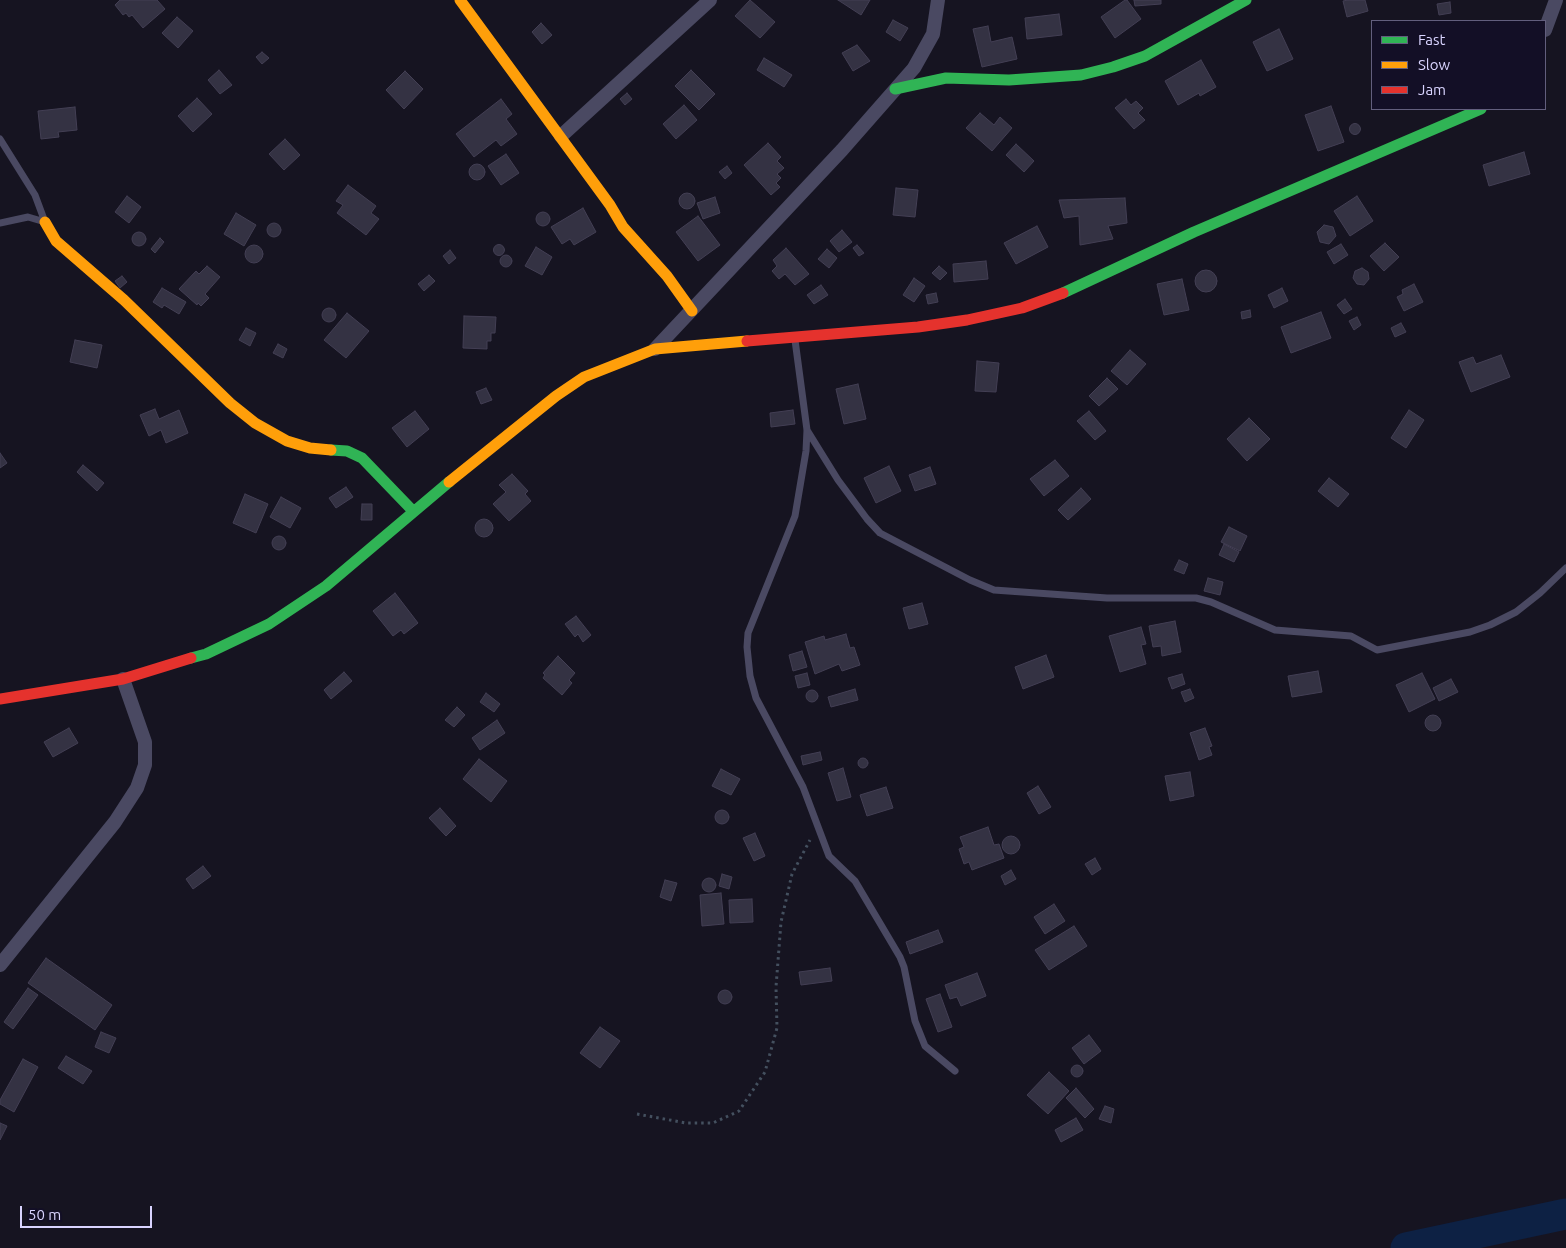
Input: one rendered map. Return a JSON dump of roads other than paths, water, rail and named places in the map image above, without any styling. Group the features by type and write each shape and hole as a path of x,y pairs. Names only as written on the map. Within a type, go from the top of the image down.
{"street":[{"path":"460,0 610,205 622,227 667,276 692,311"},
{"path":"560,136 710,0"},
{"path":"656,349 842,150 914,68 933,34 938,0"},
{"path":"895,88 946,78 1008,80 1081,74 1113,67 1145,56 1246,0"},
{"path":"1546,27 1556,0"},
{"path":"0,699 122,679 206,654 269,624 326,586 413,511 556,396 584,377 615,363 656,349 918,327 967,320 1048,300 1194,232 1479,110"},
{"path":"45,222 56,241 124,300 230,403 255,423 287,442 310,448 348,451 362,458 413,511"},
{"path":"0,965 115,822 137,788 144,765 145,742 122,679"}],"lane":[{"path":"0,139 35,194 45,222"},
{"path":"0,223 28,217 45,222"},
{"path":"795,337 807,430 802,482 795,516 748,633 747,647 750,676 756,698 803,787 829,856 855,881 900,957 906,974 915,1021 925,1046 955,1071"},
{"path":"807,430 844,487 880,533 970,580 994,590 1107,598 1196,598 1211,602 1275,630 1352,636 1377,650 1490,626 1516,612 1540,594 1566,568"}],"waterway":[{"path":"1406,1248 1566,1214"}]}
